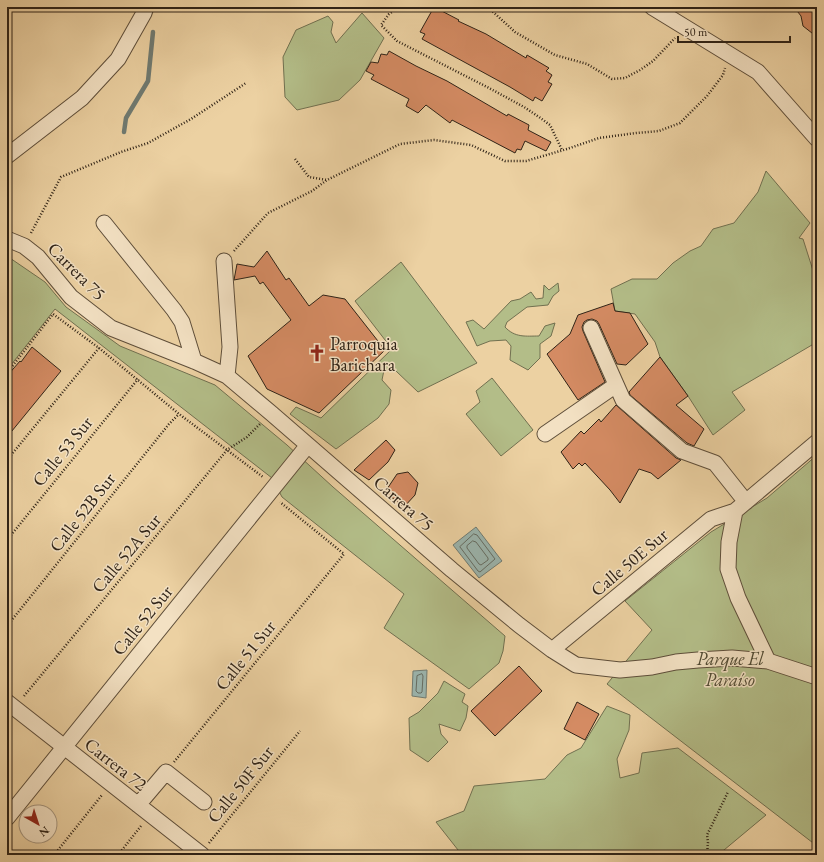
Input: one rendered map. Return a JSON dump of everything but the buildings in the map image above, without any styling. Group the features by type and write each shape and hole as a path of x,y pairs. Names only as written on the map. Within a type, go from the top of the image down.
{"street":[{"path":"7,156 82,98 118,59 146,7"},
{"path":"652,7 758,72 817,139"},
{"path":"104,223 182,322 194,361"},
{"name":"Carrera 75","path":"7,239 24,246 38,258 71,297 111,328 194,361 227,376 452,570 519,625 552,650 576,665 620,670 652,667 676,662 732,658 768,661 817,677"},
{"path":"224,262 230,347 227,376"},
{"path":"591,328 623,400 682,451 715,463 741,506 729,542 728,569 738,598 768,661"},
{"path":"545,434 616,385"},
{"name":"Calle 50E Sur","path":"552,650 711,519 741,506 817,442"},
{"name":"Calle 52 Sur","path":"7,818 308,445"},
{"name":"Carrera 72","path":"11,705 201,854"},
{"path":"138,805 166,772 204,802"}],"path":[{"path":"400,7 389,14 381,25 397,40 529,110 550,125 562,151"},
{"path":"485,7 491,10 515,32 555,55 587,64 612,79 625,78 653,61 685,28"},
{"path":"224,262 268,213 312,191 327,180 400,144 434,140 471,145 505,161 526,161 562,151 599,138 659,131 680,123 708,96 723,75 730,55"},
{"path":"24,246 61,177 121,152 148,143 190,119 246,83"},
{"path":"295,159 309,177 327,180"},
{"path":"7,373 54,314 138,379 179,414 228,450 272,490"},
{"path":"7,460 99,348"},
{"name":"Calle 53 Sur","path":"7,540 138,379"},
{"name":"Calle 52A Sur","path":"11,705 228,450 247,437 271,413"},
{"name":"Calle 52B Sur","path":"7,626 169,424 179,414"},
{"name":"Calle 51 Sur","path":"166,772 344,554 272,490"},
{"name":"Calle 50F Sur","path":"201,854 300,732"},
{"path":"54,855 111,784"},
{"path":"707,855 707,835 728,792"},
{"path":"118,855 150,815"}],"green space":[{"path":"362,13 384,38 360,80 339,100 297,110 285,97 283,57 296,30 328,16 333,22 331,32 336,43"},
{"path":"766,171 810,223 799,238 803,239 817,283 817,342 732,392 745,410 713,435 688,396 660,357 655,342 635,314 615,311 611,289 632,279 657,279 673,263 690,251 701,246 713,229 734,223 758,192"},
{"path":"7,256 45,282 66,307 120,346 215,385 287,445 333,487 505,636 503,651 499,663 469,689 384,628 404,594 282,497 272,478 55,309 7,370"},
{"path":"401,262 477,363 418,392 396,371 384,370 382,380 391,390 389,404 378,418 336,449 290,414 296,407 321,418 392,349 355,301"},
{"path":"558,283 559,291 553,296 548,305 527,307 507,322 505,327 517,335 539,336 545,326 555,323 551,336 540,344 540,358 528,370 510,360 511,346 506,340 490,341 477,346 466,322 473,320 484,329 511,301 520,299 531,292 536,299 543,298 544,285 549,290"},
{"path":"492,378 533,430 501,456 466,414 480,402 476,391"},
{"name":"Parque El Paraíso","path":"817,455 817,846 607,684 652,630 625,601 711,532 767,498"},
{"path":"444,681 465,694 462,702 468,706 466,718 460,731 439,724 441,734 448,742 428,762 410,750 409,718 419,712 438,693"},
{"path":"607,706 630,715 629,730 617,759 620,778 639,773 642,753 678,748 766,815 718,855 462,855 436,822 464,811 474,786 545,779 567,755 581,748"}],"water":[{"path":"476,527 502,561 479,578 453,545"},
{"path":"427,670 426,698 412,696 413,671"}],"waterway":[{"path":"124,132 126,118 148,81 153,32"}],"place":[{"name":"Parroquia Barichara","path":"317,353"}]}
